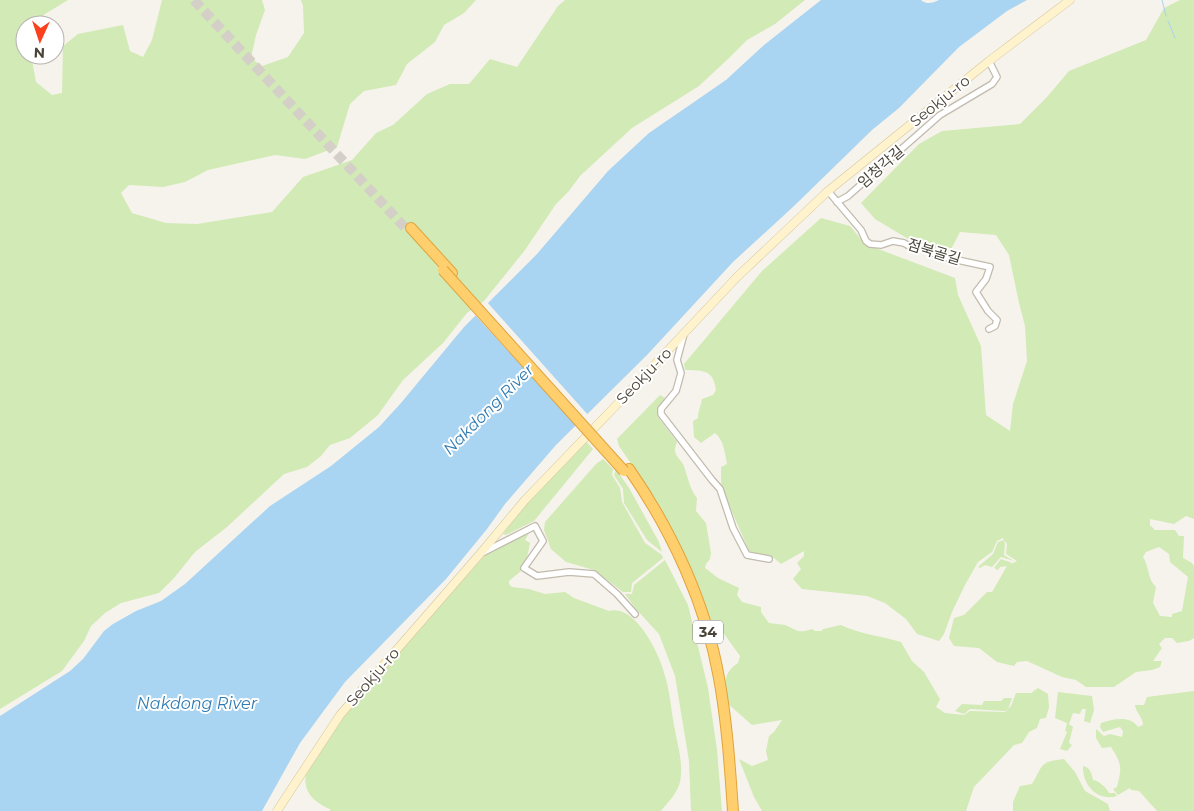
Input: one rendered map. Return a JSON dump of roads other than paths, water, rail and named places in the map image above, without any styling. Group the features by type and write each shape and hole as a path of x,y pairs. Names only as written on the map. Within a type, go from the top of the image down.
{"highway":[{"name":"34","path":"409,230 644,490 661,520 693,587 708,631 719,677 725,716 734,811"},
{"name":"34","path":"626,470 658,525 688,591 703,635 719,710 728,811"}],"street":[{"name":"Seokju-ro","path":"277,811 340,715 525,500 737,276 828,191 988,62 1070,0"},
{"name":"임청각길","path":"836,202 848,196 940,116 992,84 997,77 988,62"},
{"name":"점북골길","path":"828,191 870,244 882,245 893,241 904,242 909,246 919,246 939,256 990,267 986,279 976,292 988,311 997,320 995,326 990,329"},
{"path":"684,334 677,360 681,373 676,391 661,409 661,414 720,489 733,528 747,555 769,559"},
{"path":"480,554 535,526 542,541 524,568 537,576 568,572 594,574 618,594 634,614"}],"water":[{"name":"Nakdong River","path":"821,0 921,0 925,3 930,3 939,0 1027,0 1007,11 959,47 899,108 872,130 733,262 647,355 556,445 505,504 446,579 345,682 300,743 262,811 0,811 0,716 70,671 83,659 104,631 113,624 136,611 161,601 185,584 270,506 331,466 379,427 464,327 537,254 608,171 649,133 726,80 764,45"}],"waterway":[{"path":"1162,0 1166,16"},
{"path":"1168,21 1175,38"}],"tunnel":[{"path":"194,0 408,231"}]}
